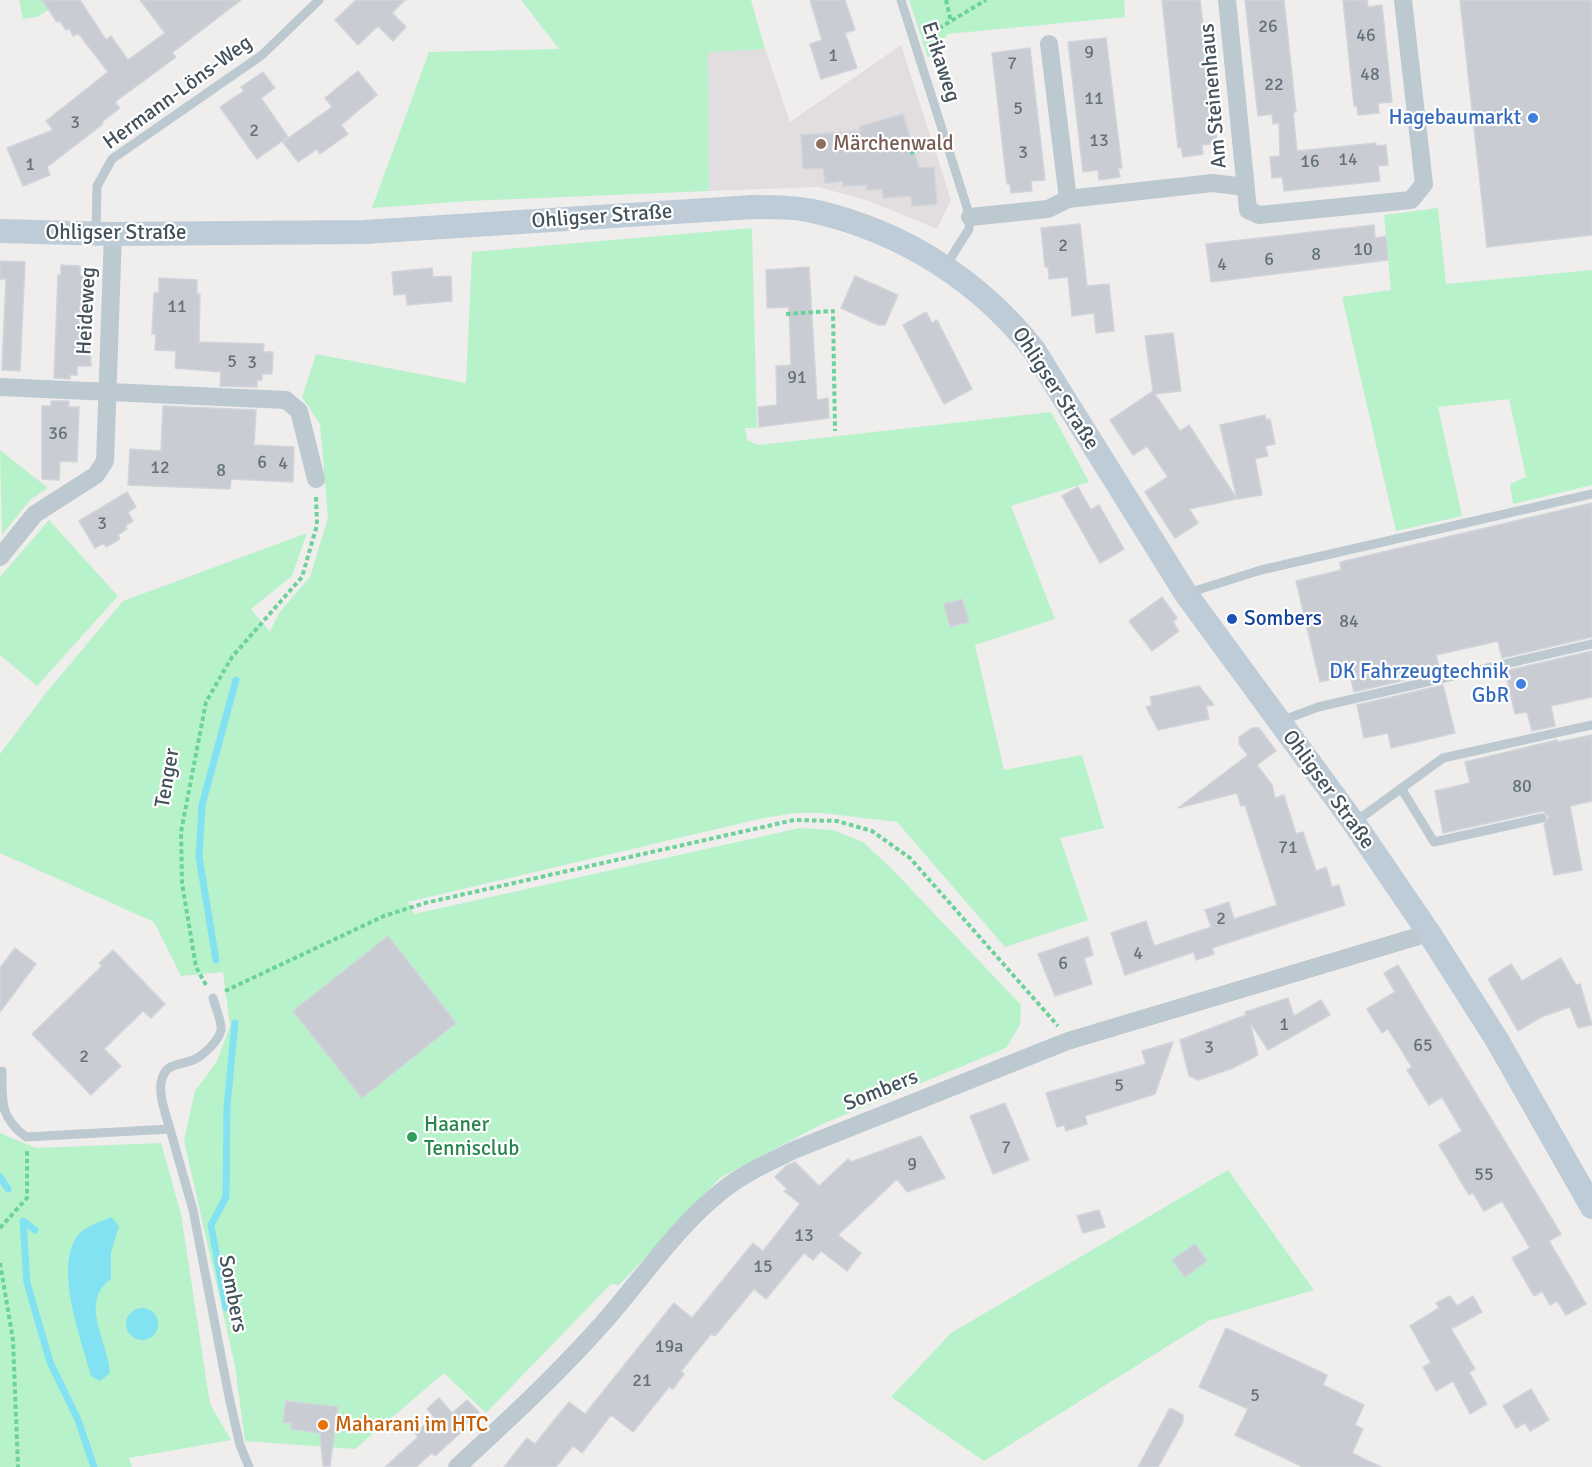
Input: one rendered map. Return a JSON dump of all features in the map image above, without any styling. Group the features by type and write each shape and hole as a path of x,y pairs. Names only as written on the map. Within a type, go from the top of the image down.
{"main road":[{"name":"Ohligser Straße","path":"0,231 105,234 365,232 774,207 815,211 859,224 896,239 945,267 989,301 1014,325 1034,350 1186,594 1354,823 1429,933 1497,1040 1592,1207"}],"street":[{"name":"Am Steinenhaus","path":"1227,0 1248,210 1259,215 1411,200 1424,184 1403,0"},
{"path":"1049,44 1068,199"},
{"name":"Am Steinenhaus","path":"970,217 1048,209 1068,199 1213,183 1245,187"},
{"name":"Heideweg","path":"0,557 35,514 96,475 105,461 105,234"},
{"path":"0,387 106,390 286,400 299,411 316,479"},
{"name":"Sombers","path":"456,1467 532,1398 602,1324 694,1216 723,1190 757,1168 794,1150 1068,1041 1429,933"}],"lane":[{"name":"Hermann-Löns-Weg","path":"105,234 97,186 112,159 262,55 319,0"},
{"name":"Erikaweg","path":"901,0 970,217"},
{"path":"945,267 969,229 970,217"},
{"path":"1186,594 1261,570 1592,494"},
{"path":"1279,722 1318,707 1592,644"},
{"path":"1354,823 1443,758 1592,725"},
{"path":"1401,788 1434,842 1542,818"},
{"path":"2,1071 3,1113 11,1126 26,1137 170,1129 161,1095 161,1082 167,1068 176,1063 193,1060 217,1041 221,1029 213,998"},
{"name":"Sombers","path":"170,1129 193,1210 240,1446 249,1467"}],"path":[{"path":"946,0 951,22"},
{"path":"914,42 986,0"},
{"path":"910,153 946,142"},
{"path":"786,314 833,311 835,431"},
{"name":"Tenger","path":"213,998 196,967 182,883 181,832 191,772 206,702 232,657 303,577 317,525 316,479"},
{"path":"213,998 384,916 425,903 794,820 837,821 872,831 910,858 1048,1011 1068,1041"},
{"path":"0,1228 27,1198 26,1137"},
{"path":"0,1263 13,1340 18,1467"}],"shaded area":[{"name":"Märchenwald","path":"901,45 951,200 937,229 869,201 818,187 709,191 708,52 765,49 790,122"}],"green space":[{"path":"19,0 65,0 37,17 23,19"},
{"path":"521,0 751,0 765,49 708,52 709,191 468,201 372,208 429,52 559,49"},
{"path":"909,0 1124,0 1125,17 948,34 928,58"},
{"path":"1438,208 1446,284 1592,270 1592,485 1513,504 1510,484 1526,477 1509,399 1438,407 1462,516 1396,531 1342,297 1391,290 1384,215"},
{"path":"752,228 757,428 745,428 747,440 758,445 1051,412 1089,482 1011,506 1055,619 975,645 1004,770 1082,755 1104,828 1060,838 1088,920 1005,947 897,822 822,813 795,813 759,819 408,902 414,914 800,828 833,830 863,842 891,868 1021,1005 1020,1025 1006,1048 820,1125 720,1178 619,1285 611,1284 486,1413 444,1373 355,1449 245,1441 235,1366 184,1141 195,1091 217,1061 230,1026 223,972 181,976 154,922 0,853 0,754 46,693 123,601 307,533 292,576 251,609 270,632 279,613 310,577 328,518 320,424 302,397 316,354 466,383 472,252"},
{"path":"0,450 48,488 31,499 2,535"},
{"path":"49,520 118,596 37,686 0,655 0,577"},
{"path":"0,1133 36,1148 161,1143 181,1214 210,1404 231,1440 129,1458 132,1467 0,1467"},
{"path":"1228,1170 1314,1290 1208,1321 984,1461 891,1397 951,1333"}],"water":[{"path":"111,1217 119,1226 111,1253 111,1279 101,1288 96,1311 110,1373 100,1381 91,1376 76,1324 68,1266 71,1249 78,1235"},
{"path":"142,1308 153,1313 158,1324 153,1335 142,1340 131,1335 126,1324 131,1313"}],"building":[{"path":"42,0 80,0 106,40 111,36 128,60 165,33 140,0 241,0 172,53 176,57 115,102 120,108 47,167 50,175 23,186 7,148 53,130 46,121 108,72 78,33 73,36 69,28 66,30 60,21 57,22"},
{"path":"356,0 405,0 392,13 406,27 393,41 378,26 358,45 335,20"},
{"path":"810,0 845,0 855,30 845,33 857,68 821,79 810,44 822,40"},
{"path":"1162,0 1200,0 1217,143 1202,145 1203,154 1183,157 1181,147 1178,148"},
{"path":"1245,0 1284,0 1296,112 1293,112 1297,151 1376,143 1376,146 1386,145 1388,165 1378,166 1380,181 1284,191 1282,177 1272,178 1270,157 1280,156 1279,123 1273,124 1272,114 1258,116"},
{"path":"1343,0 1367,0 1368,7 1382,5 1392,102 1378,103 1379,113 1358,115 1357,106 1354,106"},
{"name":"Hagebaumarkt","path":"1460,0 1592,0 1592,235 1487,247"},
{"path":"1106,38 1122,168 1118,168 1120,177 1099,180 1098,170 1083,172 1068,42"},
{"path":"1030,48 1045,180 1031,181 1032,191 1011,193 1010,184 1007,184 992,53"},
{"path":"358,71 377,95 341,125 348,134 320,154 317,149 298,162 283,142 332,107 325,98"},
{"path":"263,72 275,88 261,98 288,137 257,159 220,107 244,91 241,87"},
{"path":"903,114 919,168 934,167 937,204 912,206 911,196 883,198 882,189 867,190 867,185 843,186 843,181 825,183 823,168 803,169 801,135 861,131 859,127"},
{"path":"1080,224 1087,286 1109,284 1114,331 1096,333 1094,313 1072,316 1068,277 1049,279 1048,267 1045,267 1041,228"},
{"path":"1374,225 1375,238 1386,236 1388,260 1211,282 1206,244"},
{"path":"0,261 25,262 20,371 2,370 6,279 0,279"},
{"path":"61,265 80,266 80,276 94,276 90,330 91,366 77,366 77,375 70,375 70,379 54,378 58,275 61,275"},
{"path":"809,267 817,400 828,398 829,418 759,427 758,407 777,405 776,366 791,365 789,307 767,308 766,270"},
{"path":"432,268 433,277 451,276 452,301 407,305 406,294 394,295 392,272"},
{"path":"855,276 898,295 885,325 878,325 841,308"},
{"path":"159,278 197,280 197,294 200,294 199,342 264,344 263,352 273,352 272,374 262,374 262,380 257,380 257,387 220,386 221,372 175,368 176,351 155,350 156,334 152,334 154,293 159,293"},
{"path":"926,312 932,323 937,320 972,389 944,404 903,325"},
{"path":"1173,333 1181,391 1155,394 1180,431 1189,425 1237,499 1189,509 1198,523 1175,538 1145,492 1168,477 1147,446 1133,455 1110,420 1153,391 1145,336"},
{"path":"51,401 69,401 68,407 79,407 77,462 60,461 59,480 42,479 42,406 51,406"},
{"path":"163,406 256,410 254,445 294,447 293,482 231,479 230,489 128,485 130,449 161,451"},
{"path":"1265,415 1266,420 1270,419 1275,444 1265,446 1268,456 1255,459 1262,495 1237,499 1220,425"},
{"path":"1078,487 1091,510 1099,505 1124,549 1100,563 1062,496"},
{"path":"127,492 136,507 128,512 133,521 125,526 127,529 118,535 120,539 106,547 104,543 95,548 79,521"},
{"path":"1592,503 1592,637 1502,658 1498,641 1436,655 1440,672 1354,692 1350,675 1320,682 1296,581 1341,570 1340,562"},
{"path":"1162,597 1177,618 1173,622 1179,631 1152,651 1129,621"},
{"path":"962,599 969,622 950,627 944,604"},
{"path":"1592,651 1592,697 1551,706 1555,726 1532,731 1527,712 1515,714 1505,671"},
{"path":"1443,685 1455,733 1391,748 1388,733 1364,738 1357,705"},
{"path":"1199,686 1214,705 1206,706 1209,719 1158,730 1146,707 1152,705 1150,697"},
{"path":"1252,728 1259,728 1276,751 1257,765 1272,785 1275,798 1284,795 1296,834 1303,832 1316,871 1326,867 1332,887 1339,885 1345,905 1212,948 1214,954 1196,960 1194,952 1125,975 1111,933 1146,921 1154,946 1211,927 1205,910 1229,902 1234,919 1277,905 1245,805 1241,806 1237,793 1178,808 1248,755 1239,744 1239,737"},
{"path":"1592,735 1592,801 1570,806 1582,870 1554,875 1544,824 1549,817 1543,811 1443,833 1435,791 1470,783 1465,762 1557,740 1558,742"},
{"path":"388,936 456,1023 362,1098 293,1011"},
{"path":"1088,937 1093,955 1084,958 1092,984 1055,996 1038,954"},
{"path":"15,948 36,964 0,1012 0,968"},
{"path":"113,950 165,1004 151,1018 143,1011 104,1049 121,1066 91,1095 32,1034 102,966 99,963"},
{"path":"1561,958 1576,985 1580,984 1592,1025 1578,1028 1570,1007 1541,1017 1518,1031 1488,979 1511,964 1522,981"},
{"path":"1398,965 1561,1234 1549,1241 1586,1304 1566,1315 1557,1301 1550,1305 1542,1291 1534,1296 1512,1258 1530,1248 1502,1201 1484,1211 1473,1193 1469,1195 1439,1145 1462,1131 1442,1097 1429,1105 1407,1070 1412,1067 1388,1029 1382,1033 1367,1009 1395,992 1384,973"},
{"path":"1288,998 1294,1016 1321,1000 1330,1015 1268,1050 1250,1022 1258,1055 1233,1068 1198,1080 1189,1076 1180,1040 1246,1015 1245,1012"},
{"path":"1173,1042 1155,1094 1085,1116 1087,1124 1066,1131 1064,1125 1057,1127 1046,1093 1146,1064 1142,1051"},
{"path":"1005,1103 1029,1160 993,1174 970,1116"},
{"path":"921,1136 945,1178 907,1192 897,1179 838,1235 861,1253 847,1271 821,1251 813,1260 804,1253 766,1299 754,1289 715,1336 711,1334 681,1371 684,1374 673,1389 669,1387 633,1432 611,1415 582,1453 573,1446 556,1467 504,1467 527,1438 535,1444 569,1402 585,1414 674,1303 692,1318 753,1243 763,1251 800,1204 784,1191 787,1189 775,1177 786,1166 795,1162 819,1186 848,1159 851,1162"},
{"path":"1099,1210 1105,1227 1083,1233 1077,1216"},
{"path":"1195,1244 1207,1261 1185,1277 1172,1260"},
{"path":"1450,1296 1457,1306 1473,1296 1482,1312 1451,1329 1475,1369 1469,1372 1487,1404 1470,1414 1453,1381 1436,1391 1423,1367 1431,1363 1410,1326 1439,1308 1436,1303"},
{"path":"1226,1328 1327,1375 1323,1385 1364,1405 1355,1425 1363,1429 1352,1453 1381,1467 1303,1467 1235,1435 1248,1409 1199,1387"},
{"path":"1531,1389 1549,1420 1530,1431 1525,1423 1516,1428 1503,1406"},
{"path":"439,1398 452,1413 467,1400 479,1412 464,1426 466,1428 435,1456 432,1453 416,1467 385,1467 418,1437 415,1433 434,1417 427,1409"},
{"path":"286,1401 338,1407 330,1466 323,1466 320,1433 291,1429 291,1423 283,1422"},
{"path":"1170,1408 1183,1415 1183,1422 1158,1467 1138,1467"}],"waterway":[{"path":"216,960 199,857 202,805 236,680"},
{"path":"226,1308 211,1225 226,1197 227,1106 235,1023"},
{"path":"0,1177 8,1189"},
{"path":"23,1221 27,1283 50,1362 78,1420 94,1467"},
{"path":"23,1221 35,1230"}],"place":[{"name":"Hagebaumarkt","path":"1533,118"},
{"name":"Märchenwald","path":"821,144"},
{"name":"Sombers","path":"1232,619"},
{"name":"DK Fahrzeugtechnik GbR","path":"1521,684"},
{"name":"Haaner Tennisclub","path":"412,1137"},
{"name":"Maharani im HTC","path":"323,1425"}]}
